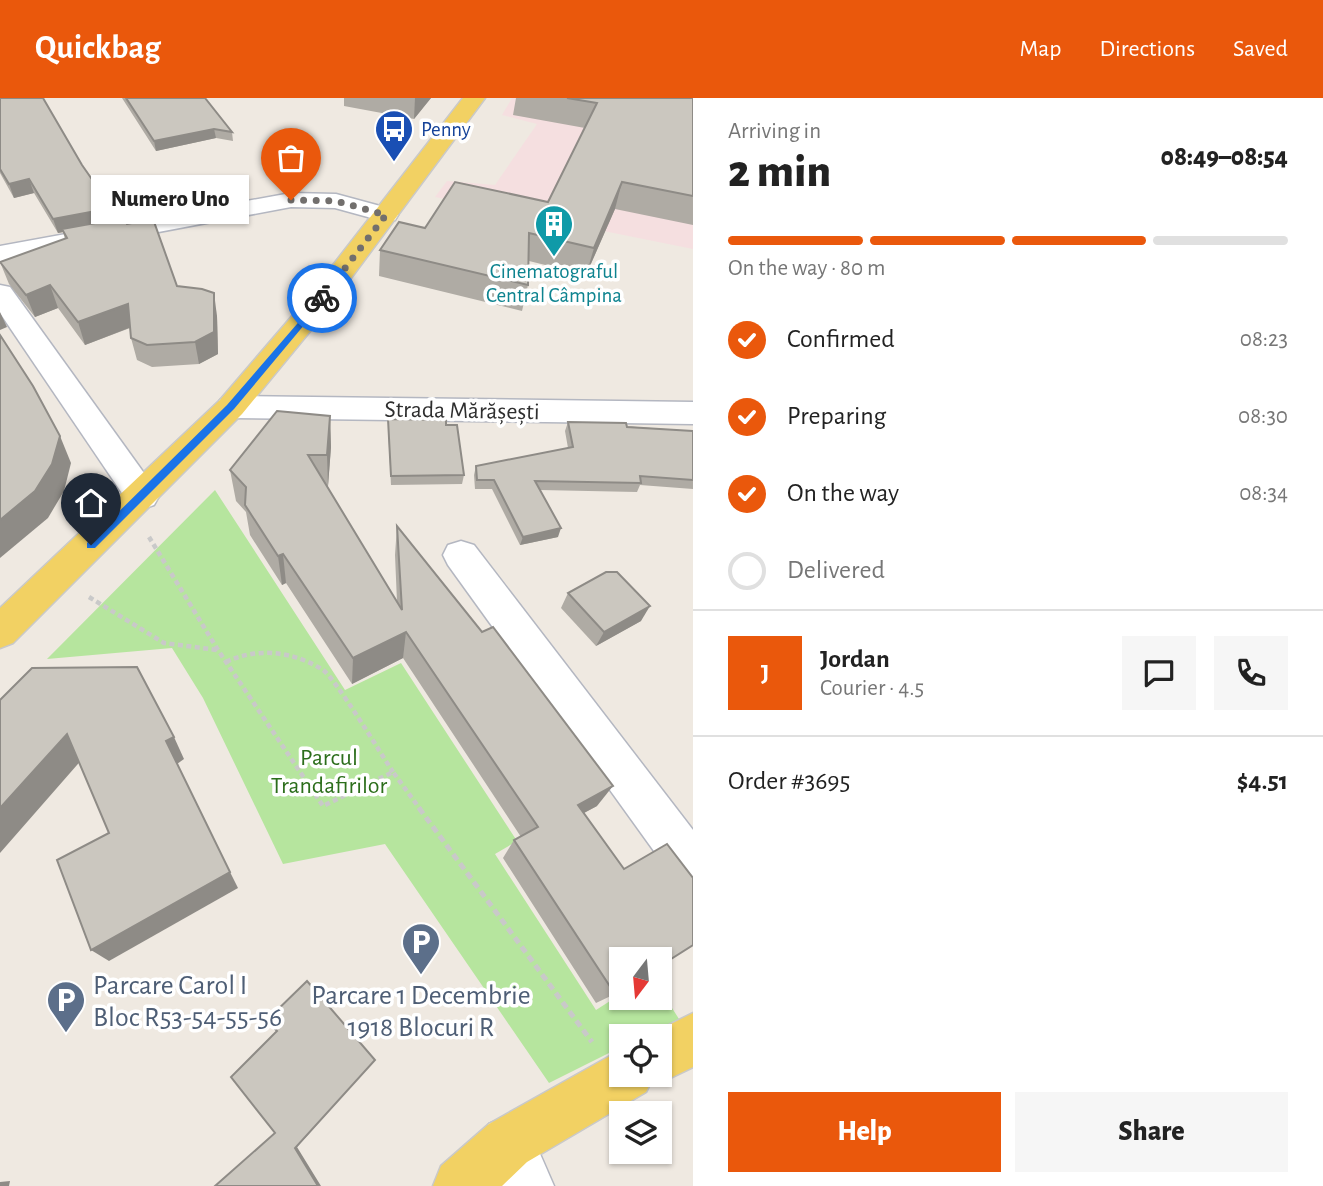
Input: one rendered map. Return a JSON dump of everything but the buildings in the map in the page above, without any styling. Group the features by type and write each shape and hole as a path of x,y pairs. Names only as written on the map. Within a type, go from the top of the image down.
{"main road":[{"path":"0,632 136,502 230,407 315,307 471,99"},
{"path":"672,1050 693,1039"},
{"path":"461,1186 517,1164 614,1087"}],"street":[{"path":"0,254 291,200 312,198 336,201 386,215"},
{"path":"0,293 136,502"},
{"name":"Strada Mărășești","path":"230,407 693,413"},
{"path":"461,555 693,867"}],"path":[{"path":"136,502 218,650 323,806 393,772"},
{"path":"58,577 164,643 218,650"},
{"path":"226,662 244,653 265,651 297,659 325,671 393,772 609,1037"}],"shaded area":[{"path":"512,98 693,98 693,249 435,197 447,181 495,185 537,124 502,115"}],"green space":[{"name":"Parcul Trandafirilor","path":"215,490 345,690 401,663 517,841 495,854 596,1010 609,1002 609,1010 672,1008 679,1019 669,1024 609,1024 609,1053 549,1083 385,844 283,864 203,698 172,648 47,659"}],"way so far":[{"path":"291,200 312,198 336,201 386,215 322,298"}],"place":[{"name":"Penny","path":"394,163"},
{"name":"Numero Uno","path":"291,200"},
{"name":"Cinematograful Central Câmpina","path":"554,258"},
{"name":"Parcare 1 Decembrie 1918 Blocuri R","path":"421,976"},
{"name":"Parcare Carol I Bloc R53-54-55-56","path":"66,1034"}],"route":[{"path":"91,545 230,407 322,298"}]}
